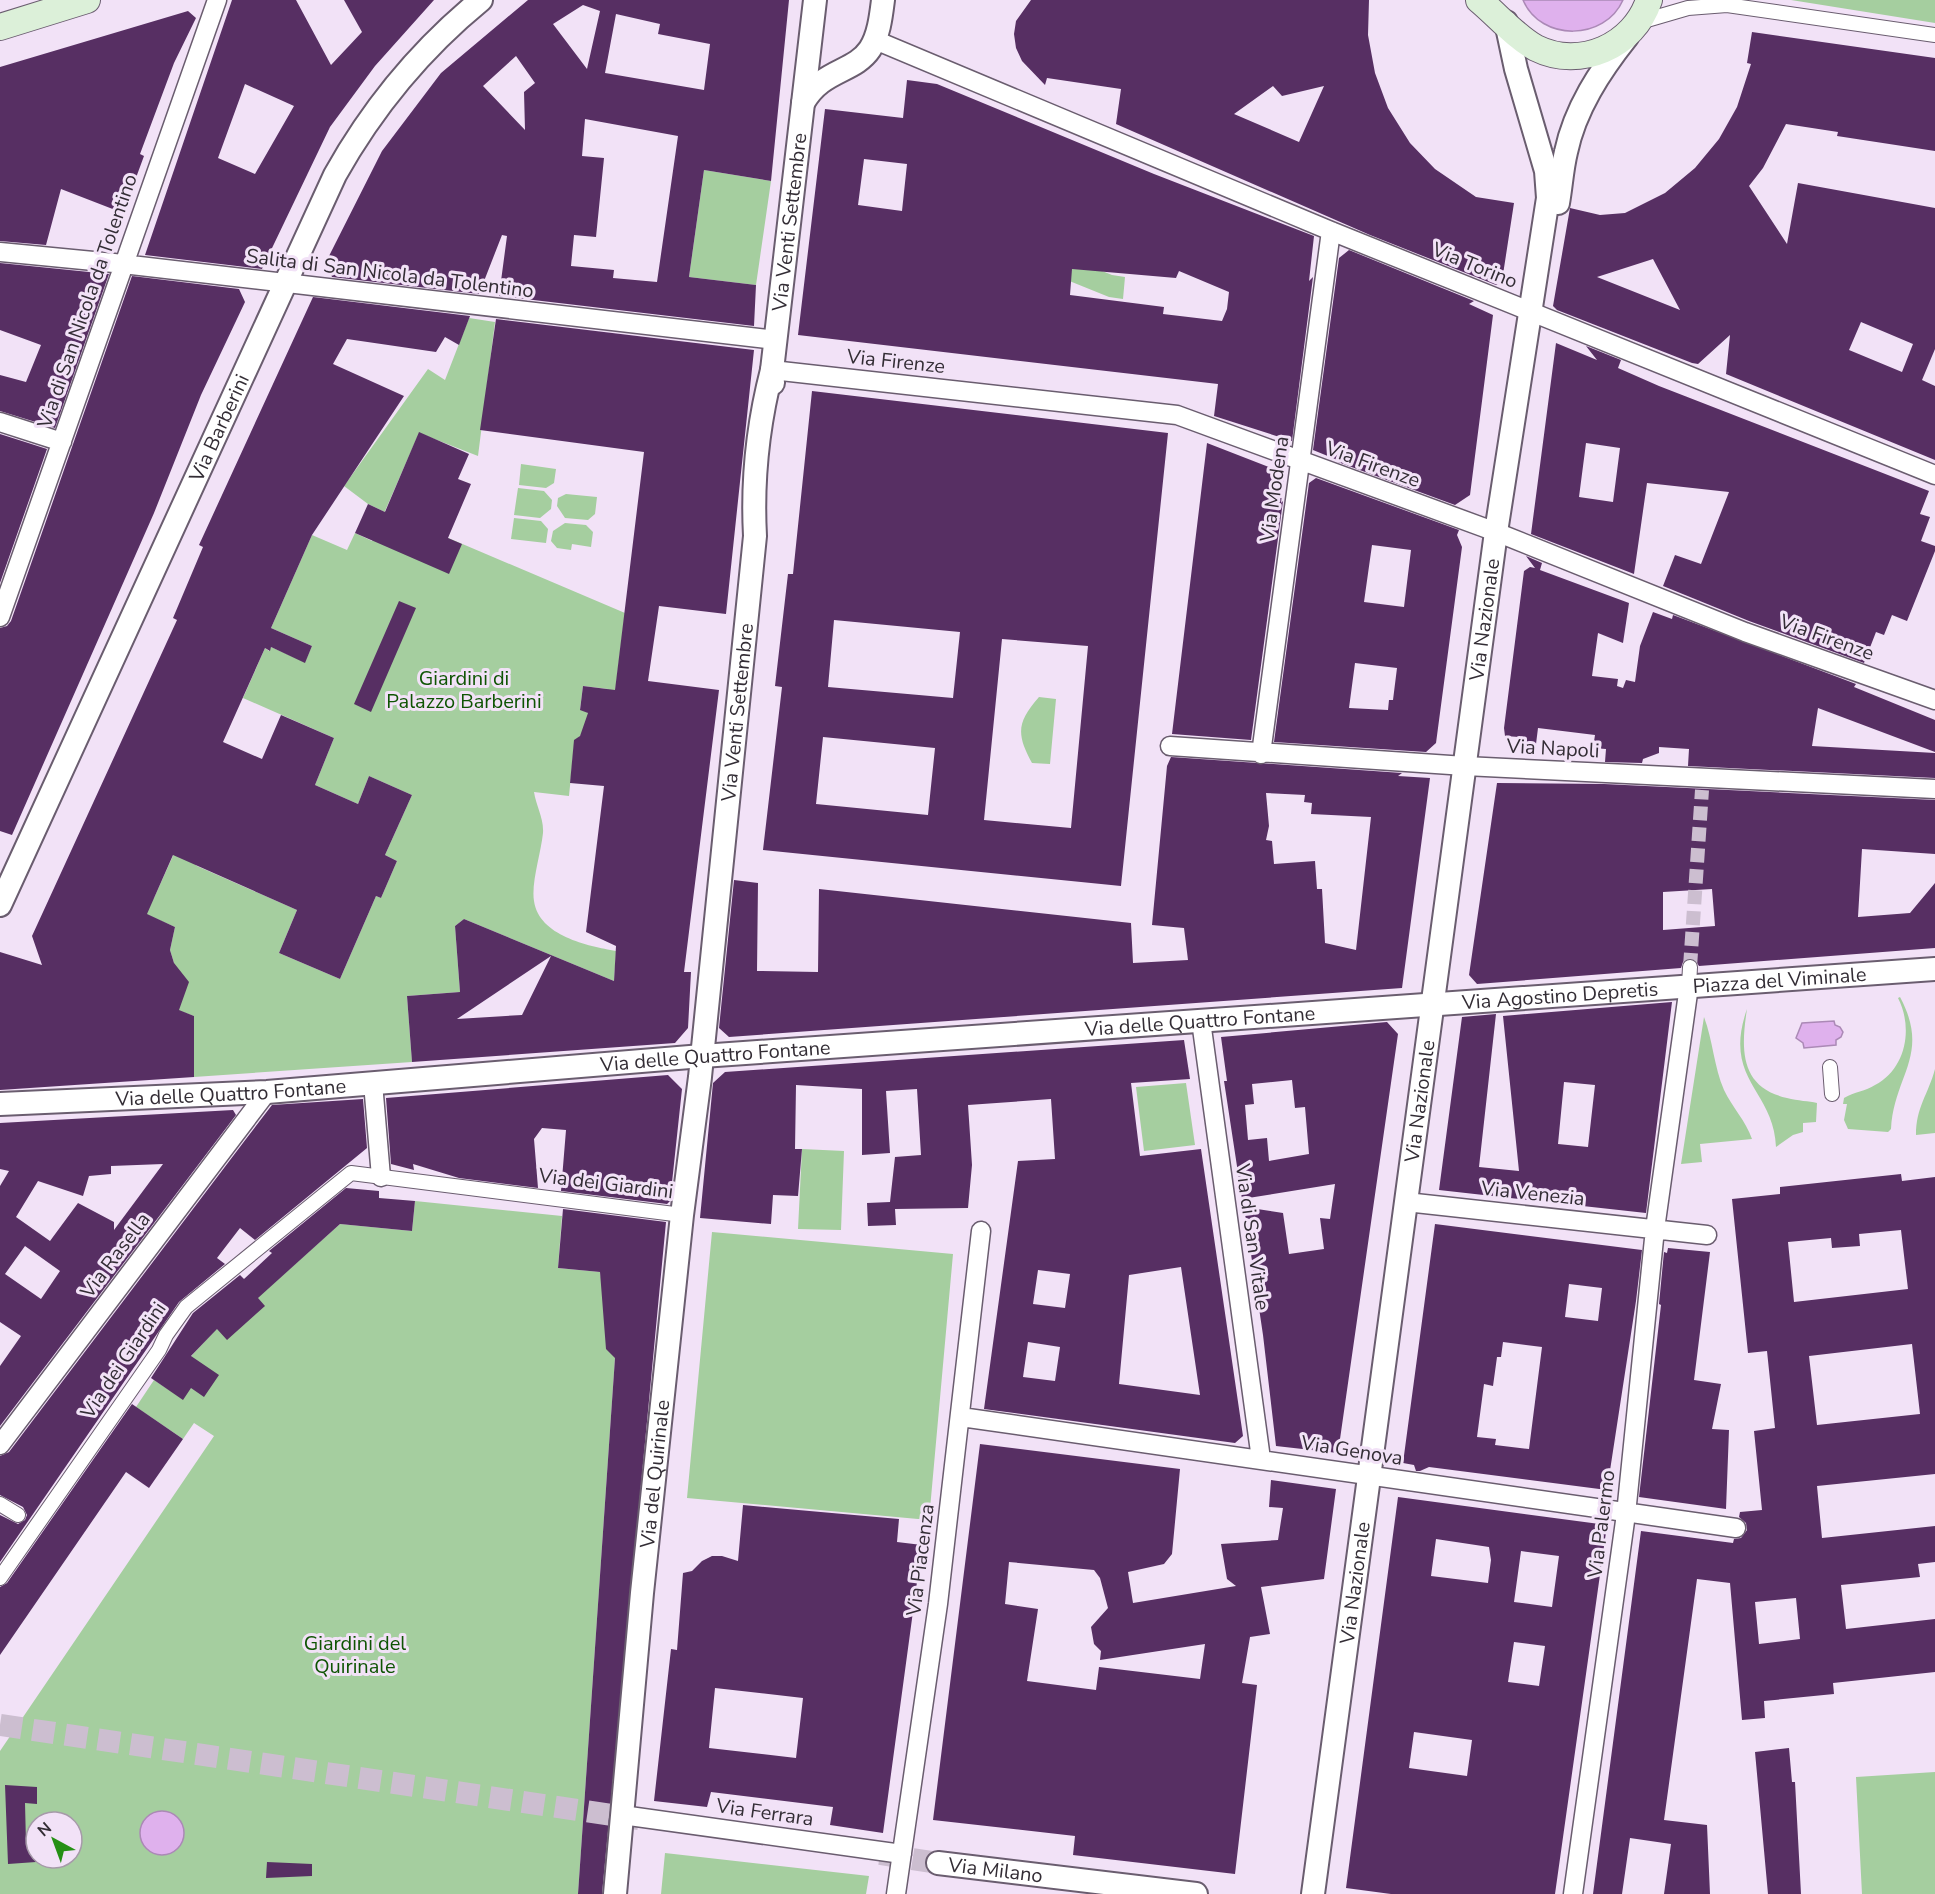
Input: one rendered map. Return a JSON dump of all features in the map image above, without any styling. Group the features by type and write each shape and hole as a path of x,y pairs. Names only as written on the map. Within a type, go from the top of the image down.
{"main road":[{"path":"0,27 87,0"},
{"path":"1479,0 1501,11 1520,37 1537,48 1556,54 1576,56 1605,49 1639,18"}],"street":[{"name":"Via di San Nicola da Tolentino","path":"0,617 217,0"},
{"name":"Via Barberini","path":"2,894 286,284 329,186 365,125 409,68 443,33 481,0"},
{"path":"803,103 820,81 863,57 875,40 883,0"},
{"path":"814,4 820,47 829,57 847,67"},
{"name":"Via Venti Settembre","path":"702,1056 755,536 754,474 762,411 772,370 776,340 814,4"},
{"path":"1548,198 1578,114 1596,79 1639,18 1688,8 1727,5 1935,35"},
{"path":"1501,11 1548,178 1548,198"},
{"name":"Via Torino","path":"875,40 1331,231 1935,475"},
{"name":"Via Nazionale","path":"1313,1894 1496,532 1548,198"},
{"name":"Via Modena","path":"1261,754 1331,231"},
{"name":"Salita di San Nicola da Tolentino","path":"0,252 125,264 776,340"},
{"name":"Via Firenze","path":"772,370 1169,413 1496,532 1745,632 1935,700"},
{"path":"0,422 62,442"},
{"name":"Via Napoli","path":"1170,746 1702,784 1935,789"},
{"name":"Piazza del Viminale","path":"1665,1158 1689,976 1935,969"},
{"name":"Via Agostino Depretis","path":"1432,1004 1689,976"},
{"name":"Via delle Quattro Fontane","path":"0,1104 267,1092 702,1056 1432,1004"},
{"name":"Via di San Vitale","path":"1201,1021 1261,1458"},
{"name":"Via del Quirinale","path":"615,1894 682,1215 702,1056"},
{"path":"1830,1067 1832,1094"},
{"path":"373,1083 381,1177"},
{"name":"Via Rasella","path":"0,1445 267,1092"},
{"name":"Via Palermo","path":"1574,1894 1626,1514 1655,1229 1665,1158"},
{"name":"Via dei Giardini","path":"0,1578 159,1350 166,1335 186,1307 351,1173 682,1215"},
{"name":"Via Venezia","path":"1406,1202 1707,1235"},
{"name":"Via Piacenza","path":"896,1894 938,1604 981,1232"},
{"name":"Via Genova","path":"961,1418 1261,1458 1626,1514 1736,1528"},
{"path":"0,1504 18,1515"},
{"name":"Via Ferrara","path":"622,1815 902,1854"},
{"name":"Via Milano","path":"938,1863 1196,1894"}],"green space":[{"path":"1791,0 1935,0 1935,23"},
{"path":"704,170 771,181 756,285 689,277"},
{"path":"1070,258 1112,275 1125,277 1123,299 1109,297 1062,278"},
{"name":"Giardini di Palazzo Barberini","path":"469,318 495,322 478,456 419,433 385,511 625,613 612,717 605,716 608,689 583,686 580,709 587,712 591,718 574,746 569,796 534,792 543,828 533,894 538,913 545,923 566,937 616,951 614,981 464,919 455,926 460,992 407,996 412,1062 194,1077 194,1016 163,1005 174,963 170,950 175,927 143,913 154,898 176,849 197,866 297,910 279,953 340,979 376,896 381,898 397,861 385,855 412,795 369,776 358,804 315,785 334,738 243,698 265,648 269,651 271,647 305,662 312,646 271,628 312,535 347,550 355,533 372,541 385,512 368,504 344,486 428,369 445,380"},
{"path":"521,464 556,469 554,483 546,488 519,485"},
{"path":"518,488 544,491 552,500 551,509 540,518 514,515"},
{"path":"566,494 597,497 595,514 588,520 565,518 557,506 558,498"},
{"path":"514,518 541,521 548,529 546,543 511,539"},
{"path":"565,523 586,525 593,532 591,547 572,544 571,550 557,548 551,541 553,531"},
{"path":"1039,697 1056,699 1050,764 1032,763 1021,736 1026,714"},
{"path":"1900,997 1909,1017 1912,1050 1898,1094 1891,1129 1888,1132 1848,1129 1844,1120 1847,1104 1843,1104 1844,1098 1886,1078 1900,1058 1906,1034 1903,1009 1898,998"},
{"path":"1747,1009 1744,1051 1752,1075 1771,1093 1817,1103 1816,1122 1803,1123 1803,1132 1793,1135 1776,1147 1767,1111 1751,1083 1741,1052 1741,1033"},
{"path":"1704,1017 1724,1090 1752,1139 1700,1144 1702,1162 1681,1164"},
{"path":"1935,1069 1935,1133 1916,1135 1920,1109"},
{"path":"1186,1083 1195,1145 1144,1151 1136,1087"},
{"path":"802,1149 844,1151 841,1230 798,1229"},
{"name":"Giardini del Quirinale","path":"415,1201 562,1216 558,1268 600,1272 615,1358 578,1894 0,1894 0,1751 214,1436 194,1423 183,1439 136,1407 154,1380 169,1390 193,1354 225,1320 266,1290 340,1224 412,1231"},
{"path":"712,1232 953,1254 929,1520 687,1498"},
{"path":"1935,1772 1935,1894 1862,1894 1856,1777"},
{"path":"665,1853 869,1876 866,1894 661,1894"}],"shaded area":[{"path":"1523,0 1623,0 1614,13 1602,23 1588,29 1573,31 1558,29 1544,23 1532,14"},
{"path":"1834,1021 1843,1032 1836,1040 1836,1045 1804,1048 1803,1043 1796,1038 1802,1023"},
{"path":"162,1811 177,1818 184,1833 177,1848 162,1855 147,1848 140,1833 147,1818"}],"building":[{"path":"232,0 296,0 331,65 362,32 344,0 434,0 375,66 330,127 262,269 145,255","holes":["245,84 294,106 255,174 218,158"]},
{"path":"528,0 789,0 771,181 704,170 689,277 756,285 754,326 499,296 507,236 502,235 479,294 332,277 327,266 329,256 382,151 441,73","holes":["583,5 600,11 587,69 553,24","616,14 660,24 658,34 710,44 704,90 605,73","516,56 535,83 524,92 525,130 483,86","585,119 678,136 657,282 613,278 614,270 571,266 574,235 596,237 604,158 582,156"]},
{"path":"1031,0 1369,0 1368,35 1375,73 1388,108 1410,143 1435,169 1476,197 1514,203 1502,281 1496,285 1370,235 1116,124 1121,89 1047,78 1045,85 1022,61 1016,48 1014,34 1016,21","holes":["1273,86 1282,96 1324,86 1299,142 1234,114"]},
{"path":"188,11 196,18 174,63 140,154 144,156 123,213 61,189 46,245 0,241 0,67"},
{"path":"1752,32 1935,58 1935,151 1837,136 1838,132 1786,124 1763,168 1749,186 1787,244 1798,183 1935,208 1935,349 1922,380 1935,386 1935,460 1726,374 1730,335 1698,364 1557,310 1553,306 1570,208 1600,215 1625,213 1665,193 1695,168 1719,139 1737,107 1751,64 1747,63","holes":["1653,259 1680,310 1597,277","1861,322 1913,344 1902,372 1849,350"]},
{"path":"907,80 937,84 1154,174 1314,236 1309,281 1313,277 1292,441 1214,416 1218,384 798,335 825,109 903,118","holes":["864,159 907,164 902,211 858,205","1072,269 1176,278 1179,271 1229,292 1227,309 1222,321 1163,314 1164,307 1070,295"]},
{"path":"1349,250 1474,301 1469,304 1493,315 1470,495 1455,505 1338,462 1340,461 1313,450 1339,258"},
{"path":"0,263 109,274 55,428 0,411 0,375 26,382 41,345 0,330"},
{"path":"132,276 239,289 245,302 201,395 154,513 12,835 0,831 0,628 7,626 11,621"},
{"path":"313,297 470,316 459,345 445,337 436,352 347,339 333,364 404,396 312,535 271,628 312,646 305,663 271,647 270,651 265,648 223,742 262,759 281,715 334,738 315,785 358,804 369,776 412,795 385,855 397,861 381,898 376,896 340,979 279,953 297,910 173,855 147,914 175,927 170,950 174,963 189,982 179,1010 194,1016 194,1077 0,1090 0,952 42,965 32,936 177,620 173,618 203,547 199,545"},
{"path":"496,319 754,350 726,614 659,606 648,681 719,690 684,972 691,972 688,1028 675,1043 412,1062 407,996 460,992 455,926 464,919 614,981 616,946 586,932 604,786 570,783 574,740 580,736 588,713 580,710 583,686 615,690 644,452 480,430","holes":["551,956 522,1015 457,1019"]},
{"path":"1556,343 1597,360 1586,346 1621,360 1618,368 1659,386 1929,491 1920,514 1930,517 1921,541 1935,546 1935,551 1907,621 1892,615 1884,635 1876,632 1864,663 1749,621 1663,586 1675,555 1701,564 1729,492 1647,483 1634,574 1531,534","holes":["1586,443 1620,448 1613,502 1579,497"]},
{"path":"812,391 1168,433 1121,886 763,850 782,687 775,686 788,574 793,574","holes":["834,620 960,632 953,698 828,687","1002,639 1088,646 1071,828 984,820","823,737 935,748 928,815 816,804"]},
{"path":"419,432 469,454 458,479 471,484 448,538 462,544 449,574 355,533 368,504 385,512"},
{"path":"0,434 47,449 0,583"},
{"path":"1207,443 1284,473 1281,503 1283,501 1251,740 1172,734"},
{"path":"1316,478 1459,530 1457,535 1462,547 1436,743 1426,752 1274,742 1309,483","holes":["1372,545 1411,550 1404,607 1364,602","1355,663 1397,668 1393,700 1389,700 1388,710 1349,708"]},
{"path":"1526,556 1542,563 1540,570 1629,603 1623,643 1598,633 1592,676 1618,679 1617,686 1623,688 1626,680 1635,682 1640,646 1653,612 1672,619 1673,615 1856,684 1854,687 1935,720 1935,752 1818,708 1812,746 1935,753 1935,778 1688,766 1689,749 1659,747 1659,753 1643,759 1642,763 1605,762 1606,749 1593,748 1595,735 1538,728 1536,744 1518,743 1519,737 1505,736 1504,728 1524,571 1530,567 1535,568"},
{"path":"399,601 416,608 371,712 354,704"},
{"path":"1171,757 1402,773 1398,776 1430,778 1402,988 729,1037 719,1028 734,880 758,883 757,971 818,972 819,889 1131,923 1133,963 1188,960 1184,928 1152,925 1167,766","holes":["1266,793 1305,795 1304,802 1312,803 1311,814 1371,817 1356,950 1325,943 1322,889 1317,889 1315,861 1274,864 1272,841 1266,840 1269,826"]},
{"path":"1497,783 1604,784 1935,800 1935,854 1862,849 1858,917 1910,913 1935,883 1935,948 1699,966 1695,960 1690,958 1683,962 1681,968 1477,984 1469,975","holes":["1712,889 1715,926 1663,930 1663,892"]},
{"path":"1672,1002 1646,1213 1439,1190 1462,1017 1496,1014 1479,1167 1519,1171 1503,1016","holes":["1564,1082 1595,1085 1588,1147 1558,1144"]},
{"path":"1387,1022 1398,1034 1338,1453 1276,1446 1263,1335 1244,1207 1283,1213 1289,1254 1324,1249 1320,1218 1330,1219 1335,1184 1242,1199 1224,1081 1227,1081 1221,1037","holes":["1292,1080 1295,1108 1305,1107 1309,1154 1269,1161 1267,1138 1248,1140 1245,1105 1254,1104 1252,1084"]},
{"path":"1184,1040 1190,1079 1131,1083 1140,1156 1201,1149 1243,1436 1235,1443 984,1409 1018,1161 1055,1159 1051,1099 968,1105 972,1165 968,1208 895,1209 896,1225 868,1226 867,1203 890,1202 895,1157 921,1155 917,1089 886,1091 890,1153 862,1155 862,1089 796,1085 795,1149 802,1149 798,1196 773,1195 771,1224 700,1218 713,1083 725,1072","holes":["1181,1267 1200,1395 1119,1384 1129,1275","1038,1270 1070,1274 1065,1308 1033,1304","1028,1342 1060,1347 1055,1381 1023,1377"]},
{"path":"668,1075 682,1089 670,1201 667,1204 561,1191 566,1130 542,1128 534,1139 538,1188 459,1178 413,1164 414,1170 391,1164 386,1098"},
{"path":"363,1099 367,1148 255,1240 240,1228 217,1258 225,1264 179,1302 0,1562 0,1515 18,1524 25,1520 27,1515 23,1507 0,1495 0,1456 9,1452 272,1105"},
{"path":"233,1110 236,1115 0,1426 0,1366 21,1336 0,1322 0,1186 9,1171 0,1169 0,1123","holes":["163,1164 114,1230 114,1222 78,1203 50,1241 16,1217 38,1181 83,1196 89,1176 111,1174 111,1166","25,1246 60,1271 41,1299 5,1274"]},
{"path":"1901,1174 1902,1181 1935,1177 1935,1474 1817,1486 1822,1538 1935,1526 1935,1562 1918,1564 1920,1577 1841,1585 1846,1629 1935,1619 1935,1672 1833,1683 1834,1694 1764,1701 1765,1718 1742,1720 1730,1583 1697,1579 1664,1820 1707,1825 1710,1894 1664,1894 1671,1844 1630,1838 1622,1894 1593,1894 1641,1531 1733,1543 1734,1539 1741,1538 1747,1530 1746,1523 1739,1517 1740,1512 1762,1510 1754,1431 1775,1428 1767,1351 1748,1353 1732,1199 1780,1194 1780,1187","holes":["1901,1230 1908,1289 1794,1302 1788,1242 1831,1238 1832,1248 1860,1246 1859,1234","1912,1344 1920,1414 1817,1425 1809,1356","1796,1598 1800,1639 1759,1644 1755,1602"]},
{"path":"346,1188 379,1191 379,1198 415,1201 412,1231 340,1224 258,1298 265,1306 227,1340 217,1329 191,1356 219,1375 204,1397 191,1388 183,1400 151,1378 193,1313 240,1275 244,1279 272,1253 269,1251"},
{"path":"563,1209 666,1222 602,1894 578,1894 615,1358 606,1349 600,1272 558,1268"},
{"path":"1435,1224 1642,1250 1607,1490 1429,1467 1416,1471 1414,1465 1403,1463","holes":["1569,1284 1602,1288 1598,1321 1565,1317","1503,1342 1542,1347 1529,1449 1495,1445 1496,1439 1477,1437 1484,1384 1493,1386 1497,1357 1501,1357"]},
{"path":"1668,1248 1710,1252 1694,1380 1721,1384 1712,1429 1729,1430 1726,1509 1639,1497 1661,1305 1659,1304 1664,1252 1667,1253"},
{"path":"132,1404 183,1439 149,1488 126,1472 0,1655 0,1587 7,1583"},
{"path":"980,1444 1180,1469 1172,1554 1164,1564 1128,1572 1133,1603 1236,1586 1227,1579 1221,1544 1278,1540 1283,1508 1269,1507 1271,1480 1336,1489 1324,1579 1261,1587 1270,1634 1250,1637 1242,1683 1257,1685 1235,1874 1073,1855 1075,1836 933,1820","holes":["1009,1562 1094,1570 1100,1578 1108,1608 1091,1627 1094,1644 1101,1651 1100,1660 1205,1644 1200,1679 1099,1667 1096,1690 1027,1681 1038,1609 1005,1604"]},
{"path":"1398,1497 1607,1525 1555,1894 1391,1894 1346,1888","holes":["1436,1539 1489,1547 1491,1560 1488,1583 1431,1576","1521,1551 1559,1556 1552,1607 1514,1602","1514,1642 1545,1646 1539,1686 1508,1682","1414,1732 1472,1740 1467,1776 1409,1768"]},
{"path":"743,1505 899,1519 897,1542 922,1545 883,1833 830,1825 833,1807 711,1792 707,1807 654,1801 671,1649 677,1650 683,1573 692,1571 702,1561 712,1556 722,1556 738,1561","holes":["715,1688 803,1698 796,1758 709,1748"]},
{"path":"1789,1748 1792,1782 1795,1782 1801,1894 1768,1894 1755,1752"},
{"path":"5,1785 37,1787 37,1804 25,1803 24,1863 8,1864"},
{"path":"267,1862 312,1864 312,1876 266,1878"}],"tunnel":[{"path":"1690,967 1702,790"},
{"path":"0,1725 639,1819"},
{"path":"880,1854 938,1863"}]}
